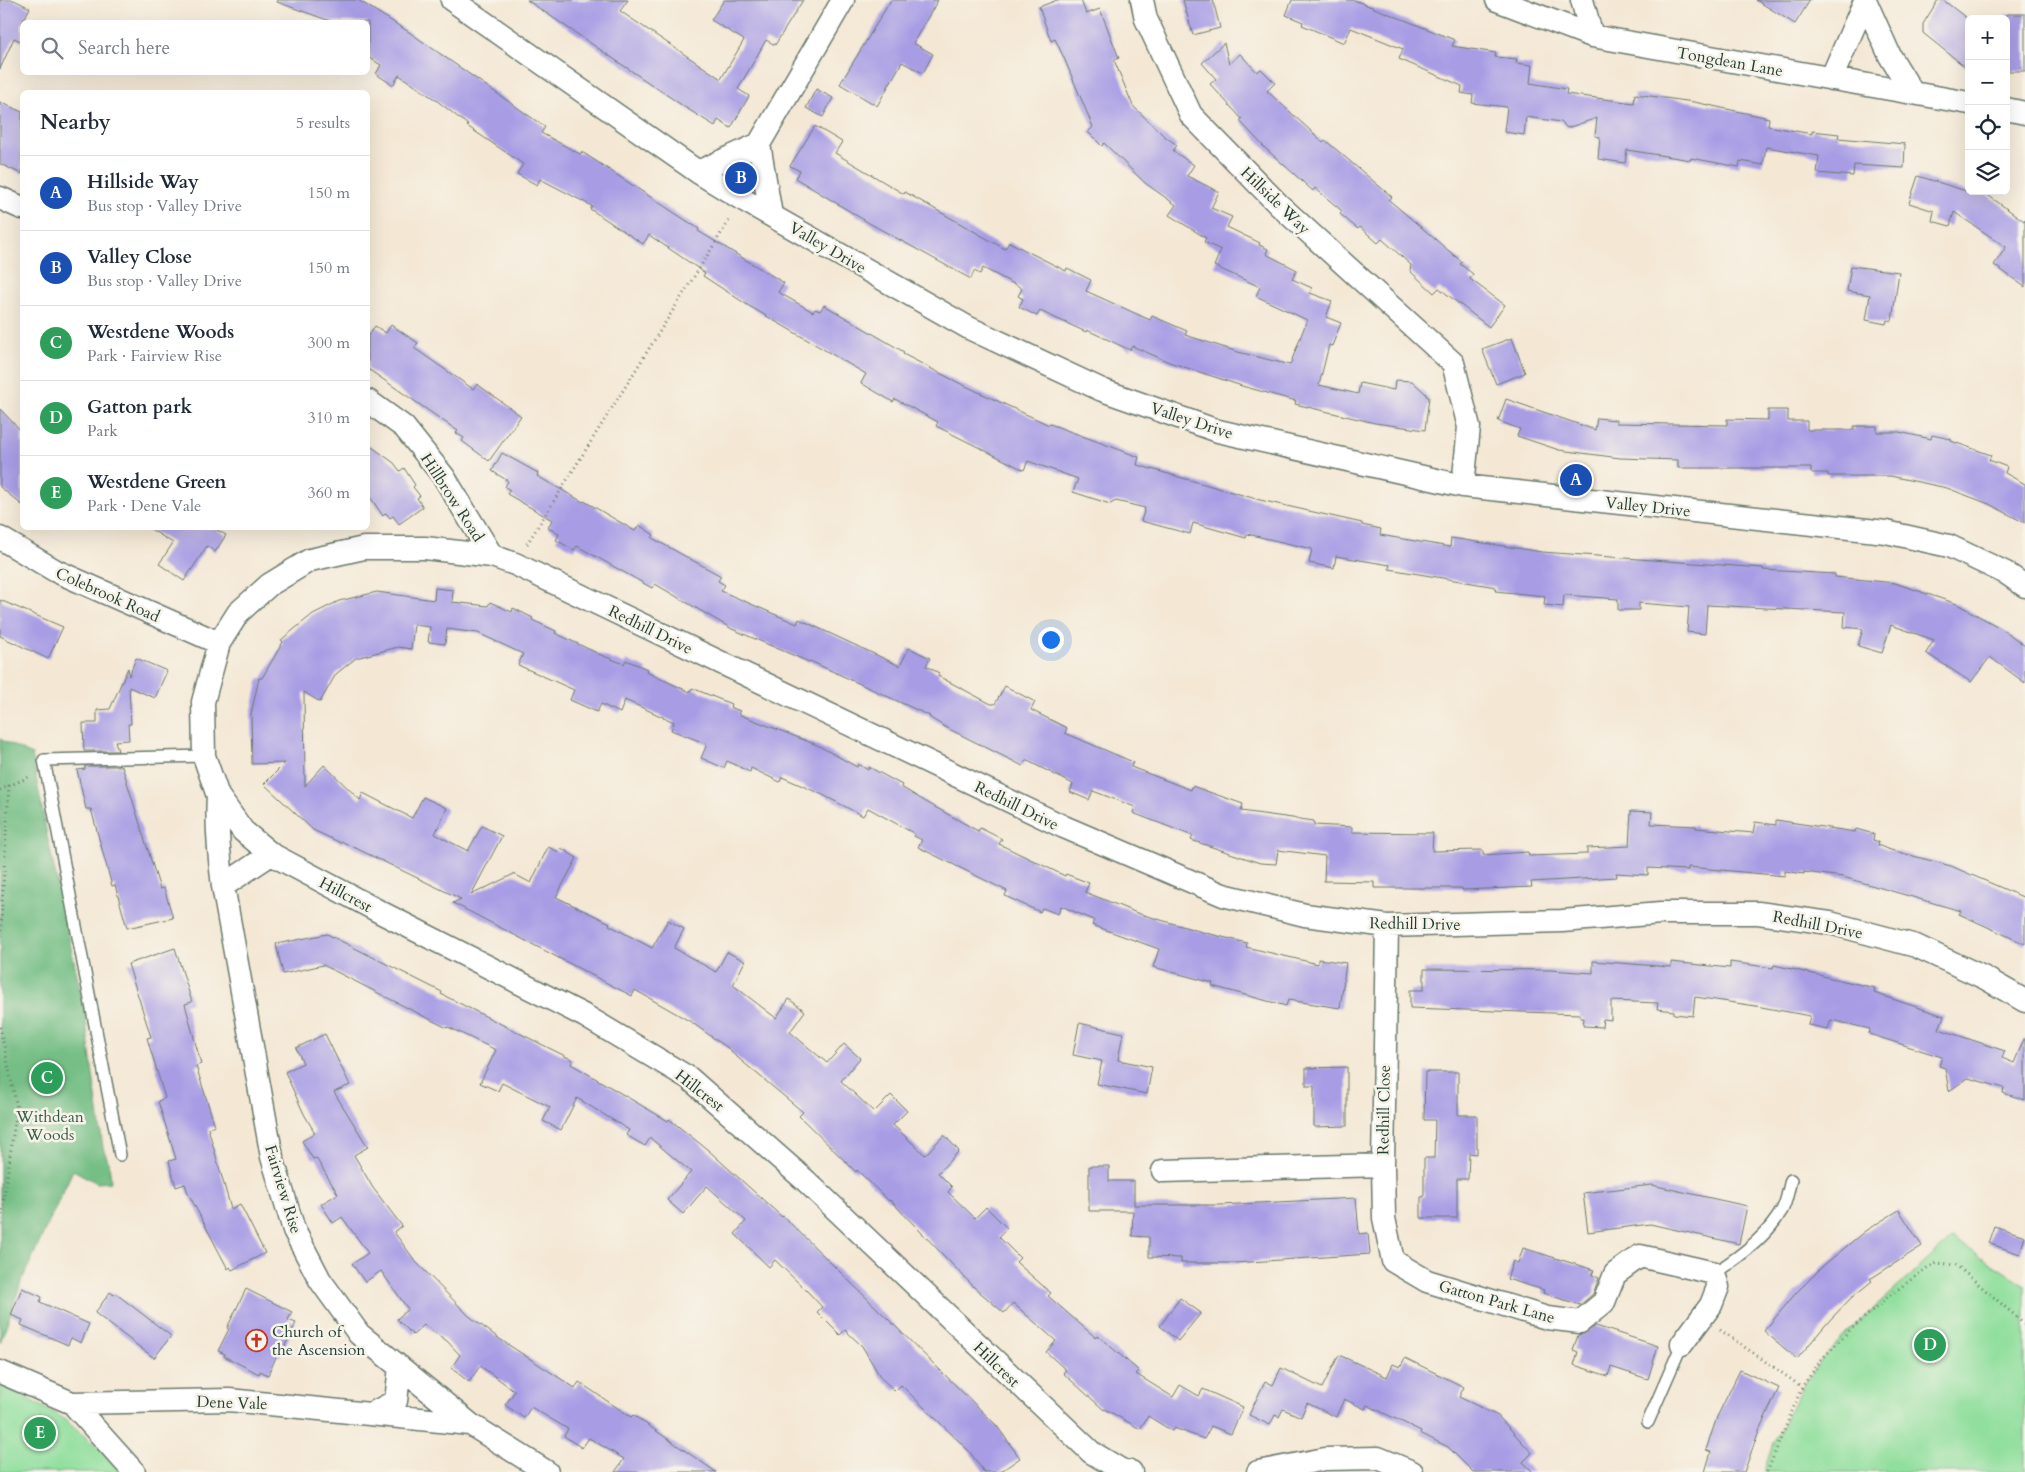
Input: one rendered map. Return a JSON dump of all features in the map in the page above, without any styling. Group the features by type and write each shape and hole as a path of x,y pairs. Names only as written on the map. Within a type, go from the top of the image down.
{"street":[{"name":"Valley Drive","path":"452,0 698,172 742,199 969,328 1102,390 1218,430 1464,486 1886,532 1949,546 2006,573 2025,586"},
{"path":"698,172 759,144 843,0"},
{"name":"Hillside Way","path":"1142,0 1146,19 1191,115 1279,205 1453,362 1469,427 1464,486"},
{"name":"Tongdean Lane","path":"1497,0 1592,36 1965,102"},
{"path":"1582,0 1592,36"},
{"path":"1831,79 1865,0"},
{"path":"1865,0 1890,56 1912,92"},
{"path":"2010,111 2025,113"},
{"path":"759,144 771,215"},
{"path":"0,198 20,207"},
{"name":"Hillbrow Road","path":"370,402 404,426 444,477 492,556"},
{"name":"Colebrook Road","path":"0,538 56,571 220,643"},
{"name":"Redhill Drive","path":"218,796 204,756 203,702 220,643 238,613 269,585 310,560 364,548 425,548 492,556 515,564 1064,828 1223,895 1305,915 1387,926 1562,921 1661,913 1758,913 1830,923 1916,946 1984,978 2025,1001"},
{"name":"Hillcrest","path":"218,796 243,831 271,854 584,1016 689,1078 806,1180 1091,1452 1124,1471"},
{"name":"Fairview Rise","path":"218,796 218,852 223,886 272,1157 294,1230 320,1280 359,1334 470,1424 547,1472"},
{"path":"223,886 271,854"},
{"name":"Redhill Close","path":"1163,1171 1383,1165 1387,926"},
{"name":"Gatton Park Lane","path":"1383,1165 1384,1218 1393,1261 1427,1281 1548,1318 1580,1322 1604,1302 1615,1274 1640,1256 1714,1273"},
{"path":"1682,1344 1711,1305 1718,1287 1714,1273"},
{"path":"374,1413 396,1400 400,1367"},
{"name":"Dene Vale","path":"0,1372 72,1403 229,1400 470,1424"},
{"path":"72,1403 134,1472"},
{"path":"1258,1472 1325,1459 1378,1458 1412,1472"}],"lane":[{"path":"120,1155 44,760 204,756"},
{"path":"1714,1273 1738,1258 1772,1226 1783,1208 1791,1180"},
{"path":"1648,1422 1682,1344"}],"path":[{"path":"515,564 742,199"},
{"path":"0,790 9,784 46,770"},
{"path":"0,942 9,784"},
{"path":"0,1027 17,1108 0,1225"},
{"path":"1767,1472 1802,1387 1821,1360 1849,1330 1894,1292 1927,1268 1937,1263 1956,1265 2025,1324"},
{"path":"1701,1317 1802,1387"}],"green space":[{"name":"Withdean Woods","path":"0,739 32,755 84,1008 103,1148 109,1163 111,1182 97,1183 73,1170 22,1280 0,1343"},
{"path":"1952,1238 2025,1285 2025,1472 1764,1472 1771,1449 1802,1387 1821,1360 1849,1331"},
{"path":"0,1384 61,1417 100,1449 120,1472 0,1472"}],"building":[{"path":"0,0 14,0 30,8 23,20 20,20 20,41 14,38 0,69"},
{"path":"278,0 358,0 409,32 545,127 541,133 580,154 582,152 699,229 698,231 784,283 778,292 813,312 815,309 820,311 824,305 904,352 903,354 957,382 1049,425 1139,457 1137,465 1260,500 1362,523 1362,525 1381,529 1380,535 1450,547 1451,538 1542,552 1835,574 1835,577 1895,583 1957,604 2004,630 2025,646 2025,683 1990,657 1971,682 1926,653 1934,640 1891,625 1882,653 1858,646 1863,629 1844,627 1845,612 1707,605 1705,634 1687,632 1689,607 1639,603 1639,610 1618,610 1618,599 1564,595 1563,607 1544,605 1545,596 1495,591 1496,587 1389,569 1390,565 1336,556 1334,568 1309,563 1312,549 1247,534 1246,538 1193,523 1190,534 1141,521 1145,508 1116,501 1110,504 1073,492 1078,479 1028,461 1024,470 936,426 938,422 895,399 893,402 861,383 866,374 749,306 703,276 705,273 649,235 643,244 590,209 592,206 540,179 537,185 517,174 523,164 467,126 436,100 399,75 393,85 376,74 381,65 370,58 370,20 327,20 277,2"},
{"path":"527,0 628,0 620,11 721,79 744,40 711,20 724,0 803,0 775,45 766,40 738,89 749,96 731,128 718,120 715,126 686,108"},
{"path":"891,0 938,0 913,43 933,54 923,73 902,62 877,106 840,84"},
{"path":"1057,0 1081,0 1086,14 1100,9 1119,58 1114,60 1133,106 1163,135 1177,145 1173,151 1194,165 1187,176 1219,192 1211,208 1232,217 1227,227 1260,243 1259,245 1268,249 1266,254 1297,270 1292,279 1312,288 1310,293 1332,301 1326,317 1341,323 1332,346 1329,345 1319,385 1358,394 1360,383 1394,390 1395,380 1412,381 1429,397 1425,430 1375,423 1295,404 1296,401 1242,386 1169,362 1132,346 1130,350 1040,311 1037,316 1019,307 1023,299 1018,296 1022,289 1018,286 983,268 980,274 974,271 971,279 869,223 795,178 800,171 790,166 815,126 842,142 835,153 904,194 905,192 1005,249 1009,242 1066,271 1067,268 1091,280 1086,291 1150,320 1152,316 1187,331 1185,335 1238,352 1290,365 1307,320 1256,296 1260,287 1214,266 1221,250 1204,242 1206,238 1169,215 1176,205 1145,183 1104,143 1102,146 1088,132 1093,127 1055,39 1051,41 1039,7"},
{"path":"1183,0 1213,0 1220,28 1193,35"},
{"path":"1292,0 1354,0 1455,40 1452,46 1496,53 1495,57 1517,59 1516,63 1532,65 1530,83 1567,89 1566,94 1634,103 1635,94 1694,102 1769,118 1768,126 1812,134 1812,131 1839,134 1838,138 1905,144 1904,168 1854,165 1853,176 1817,173 1819,156 1766,147 1763,165 1740,161 1739,167 1691,158 1691,160 1627,150 1625,163 1598,159 1600,137 1595,136 1597,118 1567,128 1561,122 1526,117 1524,135 1504,132 1507,107 1472,103 1473,95 1461,93 1462,86 1399,59 1403,49 1351,28 1344,43 1302,25 1303,22 1286,15"},
{"path":"1756,0 1810,0 1795,24"},
{"path":"1938,0 1943,0 1965,17 1965,67 1923,33 1923,24"},
{"path":"2025,14 2025,71 2010,71 2010,15 2006,15"},
{"path":"1224,43 1229,64 1240,54 1257,72 1261,69 1275,83 1267,91 1323,142 1325,140 1392,197 1389,200 1462,262 1460,264 1473,274 1470,279 1505,305 1489,327 1439,288 1434,293 1410,271 1411,265 1382,239 1378,243 1360,227 1358,229 1340,214 1342,211 1315,188 1313,191 1265,148 1210,84 1216,79 1202,63"},
{"path":"816,89 833,98 823,117 806,108"},
{"path":"0,102 20,111 20,173 0,164"},
{"path":"1918,176 1965,191 1965,195 1988,195 2024,221 2025,219 2025,287 1994,265 2006,247 1954,212 1950,226 1932,221 1934,211 1909,203"},
{"path":"1851,266 1899,272 1892,321 1887,320 1886,324 1866,320 1870,295 1847,291"},
{"path":"391,325 418,343 414,348 473,389 477,384 521,416 489,461 462,441 464,438 456,433 458,431 370,370 370,333 375,326 386,333"},
{"path":"1512,338 1525,373 1496,384 1482,349"},
{"path":"1506,399 1595,430 1597,418 1616,420 1616,423 1727,425 1727,419 1768,420 1768,410 1788,410 1788,421 1807,421 1807,430 1854,430 1854,426 1877,426 1877,432 1899,432 1931,439 1932,435 1951,439 1951,441 1991,455 1989,460 2007,467 2005,473 2025,484 2025,523 1989,504 1947,488 1890,476 1828,476 1828,473 1811,473 1811,468 1678,468 1678,460 1620,458 1559,450 1517,436 1520,429 1498,421"},
{"path":"0,409 20,430 20,503 0,487"},
{"path":"370,445 394,463 400,471 404,468 415,485 413,487 420,496 417,498 423,507 399,524 393,516 390,518 386,513 383,516 370,497"},
{"path":"502,453 538,473 537,476 635,531 639,525 654,535 652,538 721,576 718,581 725,585 721,591 797,624 799,619 900,666 909,648 930,658 926,666 939,673 938,676 991,704 995,704 1005,686 1035,702 1031,710 1067,728 1065,733 1133,762 1131,767 1191,790 1192,786 1243,804 1241,811 1314,821 1314,825 1352,827 1352,832 1433,833 1432,851 1483,850 1483,855 1528,852 1529,856 1587,854 1587,848 1629,846 1631,811 1652,812 1651,824 1696,826 1696,828 1753,833 1755,822 1776,825 1776,820 1855,832 1856,829 1874,834 1873,840 1879,842 1878,845 1887,849 1951,866 2025,898 2025,944 1959,914 1961,911 1843,877 1804,872 1804,874 1785,871 1785,876 1688,867 1688,870 1648,868 1648,875 1616,873 1617,877 1531,882 1532,887 1462,890 1462,888 1374,888 1374,882 1324,881 1325,856 1278,850 1276,864 1260,863 1191,840 1193,836 1133,813 1135,807 1093,791 1089,800 1070,792 1073,784 1026,760 1023,766 945,727 930,716 810,661 732,629 655,584 652,588 577,546 574,550 556,540 559,534 548,528 552,520 507,494 510,490 505,487 508,481 492,471"},
{"path":"152,530 217,530 226,535 215,552 207,546 184,581 159,564 173,543"},
{"path":"435,588 453,590 452,602 488,606 490,602 512,612 513,608 533,618 532,620 556,631 555,633 601,655 624,664 626,660 647,669 646,672 690,692 692,688 731,704 730,707 740,711 738,714 817,745 857,767 858,764 868,770 869,767 978,831 980,828 1002,839 999,844 1065,876 1066,874 1089,883 1085,892 1137,913 1247,943 1246,947 1318,964 1318,959 1346,963 1340,1008 1288,1000 1286,1006 1212,986 1213,983 1153,967 1159,949 1092,925 1094,920 1061,906 1058,914 1042,908 1040,912 1005,896 1007,891 918,847 922,840 914,836 915,834 868,808 863,816 823,795 782,777 780,782 751,768 750,772 727,761 724,768 701,758 707,744 671,730 674,722 625,700 620,713 601,704 597,712 570,700 574,690 518,665 523,654 478,633 447,629 445,644 428,642 430,627 414,625 411,649 398,647 356,658 336,674 320,702 304,692 305,786 324,765 360,800 363,793 412,818 423,797 447,808 435,834 468,851 482,826 502,836 471,895 514,874 531,883 548,847 559,852 561,848 577,858 556,897 610,923 609,925 652,948 668,920 684,929 674,948 716,972 727,952 745,961 733,985 776,1018 789,999 805,1011 790,1032 827,1063 844,1044 860,1058 841,1081 874,1112 891,1095 907,1111 893,1125 925,1155 944,1135 959,1151 938,1173 952,1187 948,1192 975,1218 986,1207 1007,1228 999,1237 1020,1258 1016,1262 1051,1293 1048,1296 1095,1337 1097,1335 1139,1371 1136,1374 1173,1397 1180,1385 1199,1396 1203,1389 1243,1407 1231,1434 1211,1426 1204,1439 1174,1428 1172,1431 1148,1416 1140,1429 1104,1410 1063,1373 1066,1370 1046,1352 1056,1341 1013,1303 1004,1313 975,1288 890,1200 857,1170 856,1172 799,1116 803,1112 732,1051 691,1022 635,990 632,996 453,903 461,899 343,842 341,843 313,830 264,784 285,763 252,764 251,714 259,678 262,678 283,642 281,640 313,614 339,601 377,592 434,600"},
{"path":"0,600 63,627 48,659 0,636"},
{"path":"136,658 167,671 155,698 129,687 131,724 128,724 129,740 115,741 118,751 84,751 83,723 97,723 97,710 110,709 128,668 129,676"},
{"path":"85,766 122,766 160,889 164,888 173,918 127,928 115,885 112,886 91,809 86,809 77,770 85,769"},
{"path":"327,934 573,1060 571,1064 668,1121 669,1119 708,1150 783,1216 996,1425 1020,1458 1000,1472 984,1472 969,1451 901,1385 895,1391 881,1378 862,1346 845,1330 840,1335 817,1312 822,1307 775,1260 769,1267 735,1234 746,1221 707,1186 683,1214 667,1200 691,1172 650,1138 645,1146 626,1135 629,1130 577,1098 561,1130 543,1121 550,1107 502,1083 498,1091 480,1083 496,1050 447,1028 323,965 283,974 276,944"},
{"path":"175,948 192,1002 185,1004 201,1064 196,1066 215,1126 208,1128 231,1209 240,1204 265,1253 232,1270 230,1267 228,1269 185,1184 176,1187 169,1161 176,1159 158,1101 165,1098 147,1038 151,1037 128,964"},
{"path":"1593,961 1671,967 1671,962 1730,968 1730,962 1773,968 1774,965 1875,988 1874,993 1944,1016 1939,1029 2005,1051 2002,1058 2014,1063 2025,1039 2025,1100 2003,1093 2004,1088 1968,1078 1949,1091 1945,1068 1939,1066 1942,1057 1869,1034 1870,1029 1831,1020 1828,1029 1808,1025 1810,1016 1756,1006 1695,997 1693,1016 1674,1014 1674,1011 1657,1009 1658,1003 1611,1001 1611,1020 1603,1019 1602,1027 1583,1026 1584,1018 1580,1018 1580,1014 1410,1008 1410,990 1424,990 1424,969 1550,970 1593,973"},
{"path":"1079,1023 1123,1033 1118,1060 1152,1067 1147,1094 1097,1084 1102,1061 1073,1055"},
{"path":"325,1034 350,1085 334,1092 368,1147 354,1155 373,1188 402,1226 394,1232 416,1262 469,1316 501,1340 575,1388 579,1382 631,1417 633,1415 716,1472 615,1472 624,1459 589,1438 582,1448 564,1436 568,1429 531,1407 524,1418 505,1405 515,1391 480,1366 469,1382 451,1368 460,1355 447,1341 424,1325 413,1335 397,1319 408,1309 381,1271 365,1282 352,1264 368,1253 342,1217 333,1223 321,1204 338,1194 316,1158 313,1159 302,1141 315,1133 285,1072 303,1063 296,1048"},
{"path":"1347,1067 1347,1126 1314,1127 1314,1086 1306,1086 1306,1068"},
{"path":"1425,1072 1458,1072 1458,1115 1477,1115 1477,1154 1469,1153 1468,1179 1457,1179 1457,1218 1421,1218 1421,1197 1424,1197 1424,1158 1434,1158 1435,1120 1424,1120"},
{"path":"1089,1166 1109,1166 1109,1181 1134,1181 1134,1205 1220,1205 1356,1198 1359,1234 1368,1233 1370,1254 1235,1263 1181,1263 1181,1258 1149,1257 1149,1237 1132,1236 1133,1211 1089,1211"},
{"path":"1652,1185 1747,1206 1739,1244 1650,1224 1588,1232 1583,1193"},
{"path":"1899,1210 1922,1246 1870,1279 1872,1281 1851,1298 1797,1359 1764,1331 1796,1293 1824,1265 1865,1231"},
{"path":"1994,1226 2025,1236 2020,1254 1988,1243"},
{"path":"1523,1248 1594,1270 1592,1275 1599,1278 1593,1294 1580,1305 1543,1293 1544,1290 1507,1279 1513,1261 1518,1263"},
{"path":"22,1288 42,1297 40,1302 89,1324 81,1343 71,1338 68,1345 21,1325 23,1320 11,1315"},
{"name":"Church of the Ascension","path":"246,1289 292,1312 288,1320 296,1323 280,1356 277,1355 268,1375 260,1371 259,1374 218,1351"},
{"path":"110,1292 114,1295 115,1293 171,1336 154,1358 95,1313"},
{"path":"1180,1298 1201,1313 1178,1341 1160,1326"},
{"path":"1596,1326 1658,1346 1648,1379 1611,1367 1608,1376 1574,1365 1578,1352 1573,1350 1578,1335 1584,1334"},
{"path":"1339,1355 1387,1377 1393,1364 1400,1367 1405,1358 1464,1387 1459,1397 1498,1416 1532,1453 1523,1462 1533,1472 1473,1472 1448,1447 1420,1433 1421,1431 1367,1405 1365,1409 1344,1399 1336,1417 1307,1403 1301,1417 1283,1409 1279,1417 1275,1415 1270,1425 1249,1415 1265,1381 1273,1385 1281,1368 1322,1388"},
{"path":"1740,1370 1779,1388 1760,1428 1744,1472 1705,1472 1711,1452 1706,1450 1717,1417"}],"place":[{"name":"Valley Close","path":"741,178"},
{"name":"Hillside Way","path":"1576,480"},
{"name":"Westdene Woods","path":"47,1078"},
{"name":"Church of the Ascension","path":"256,1340"},
{"name":"Gatton park","path":"1930,1345"},
{"name":"Westdene Green","path":"40,1433"}]}
